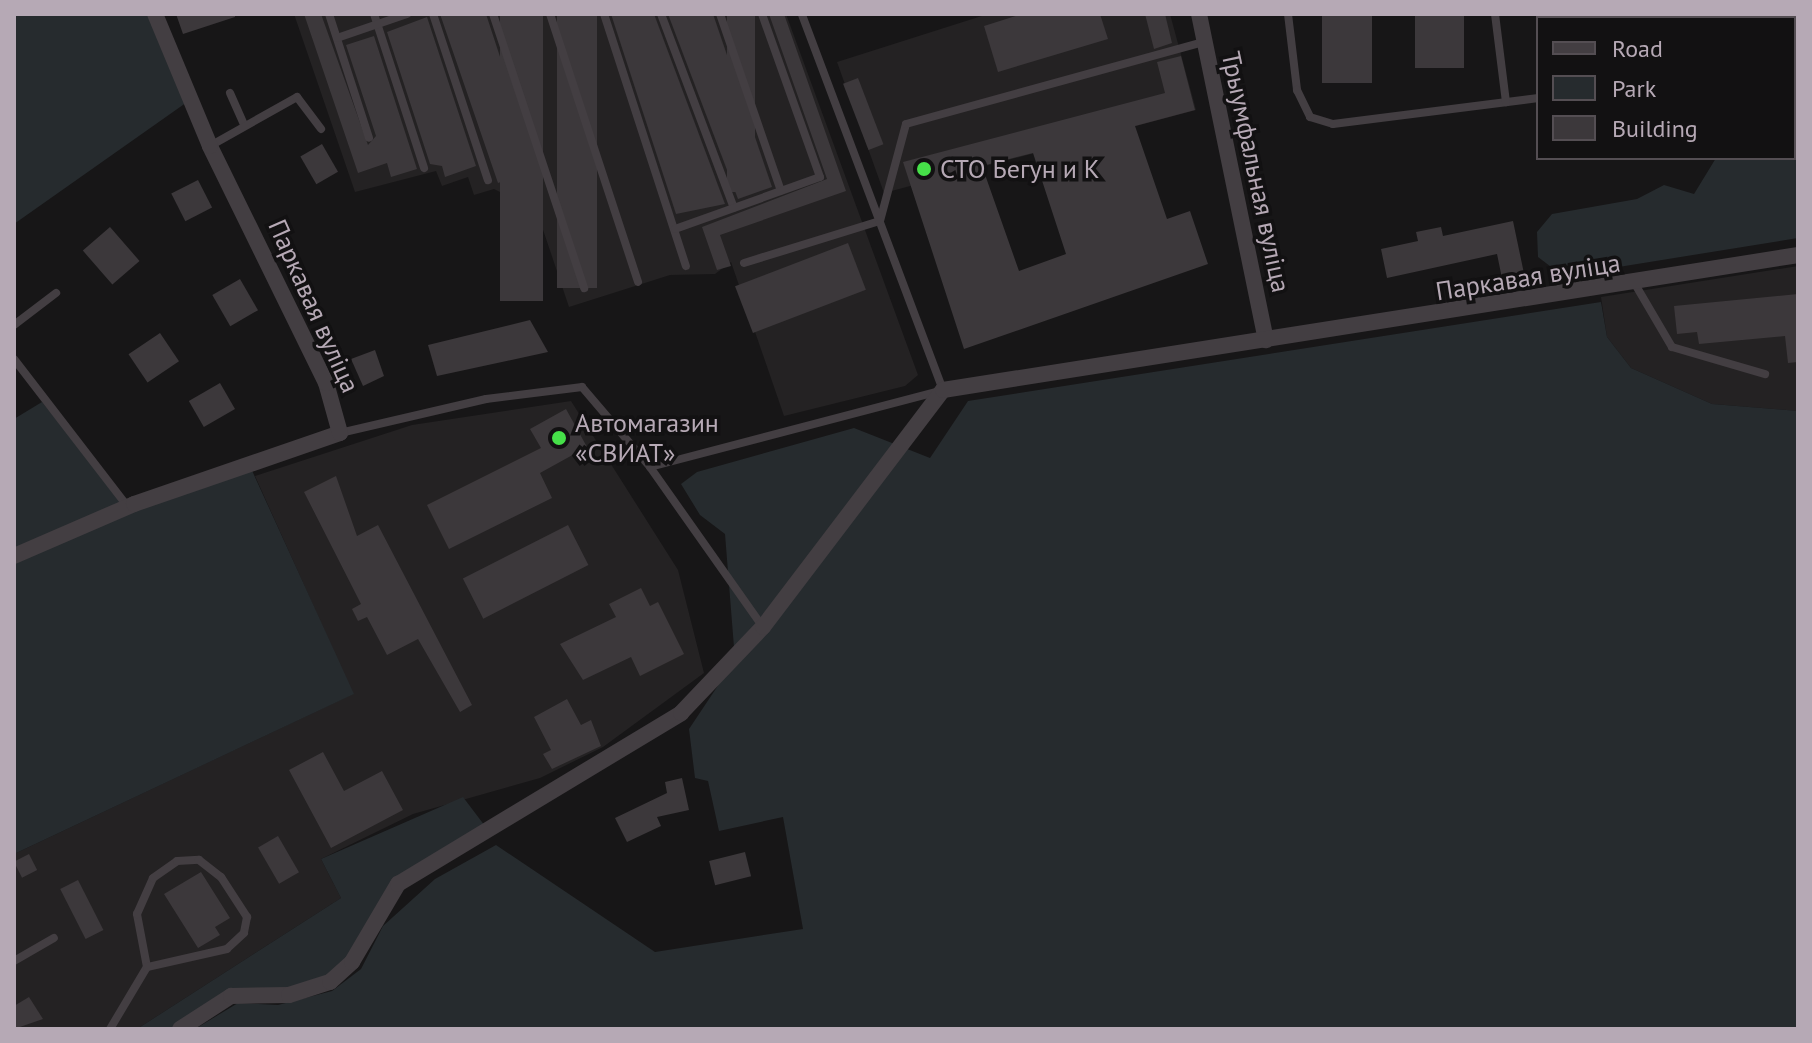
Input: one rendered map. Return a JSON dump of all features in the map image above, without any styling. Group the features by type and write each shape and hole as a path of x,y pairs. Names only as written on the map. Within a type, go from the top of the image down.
{"street":[{"name":"Паркавая вуліца","path":"14,556 128,507 340,433 326,383 210,146 155,14"},
{"name":"Трыумфальная вуліца","path":"1199,14 1266,340"},
{"name":"Паркавая вуліца","path":"943,390 1635,284 1798,255"},
{"path":"180,1029 231,996 289,995 330,982 352,962 398,884 642,744 691,704 763,627 943,390"}],"lane":[{"path":"329,14 369,138"},
{"path":"374,14 424,168"},
{"path":"337,38 407,14"},
{"path":"433,14 488,180"},
{"path":"493,14 584,288"},
{"path":"550,14 638,282"},
{"path":"604,14 686,266"},
{"path":"661,14 734,208"},
{"path":"720,14 781,191"},
{"path":"675,229 820,177 762,14"},
{"path":"650,467 943,390 802,14"},
{"path":"1288,14 1297,90 1310,117 1333,124 1536,98"},
{"path":"1495,14 1506,102"},
{"path":"880,221 906,124 1205,42"},
{"path":"230,93 244,124"},
{"path":"210,146 244,124 297,97 321,129"},
{"path":"744,263 880,221"},
{"path":"1635,284 1672,347 1765,374"},
{"path":"14,325 56,293"},
{"path":"14,359 128,507"},
{"path":"340,433 567,384 595,398 650,467 763,627"},
{"path":"110,1029 147,967 137,914 153,878 177,861 199,860 221,877 247,917 244,933 227,949 147,967"},
{"path":"14,961 54,938"}],"shaded area":[{"path":"294,14 786,14 918,375 905,386 784,416 731,262 715,274 670,275 569,307 531,194 516,200 494,189 474,195 468,177 442,186 436,171 355,192"},
{"path":"988,14 1170,14 1196,110 884,193 837,62"},
{"path":"1798,266 1798,411 1712,404 1631,368 1607,337 1601,297"},
{"path":"571,401 678,570 704,673 603,747 540,778 413,814 321,859 341,898 137,1029 14,1029 14,854 353,694 255,476 412,425"}],"green space":[{"path":"14,14 155,14 190,100 14,224"},
{"path":"1798,134 1798,238 1563,276 1538,257 1537,232 1552,214 1637,199 1664,185 1694,194 1715,160 1796,160"},
{"path":"1601,302 1607,337 1631,368 1712,404 1798,411 1798,1029 195,1029 238,1003 278,1005 332,991 361,969 383,926 435,879 496,845 655,952 803,929 783,817 719,831 708,781 695,778 689,729 735,660 725,534 700,515 681,484 697,472 854,428 930,458 968,401"},
{"path":"42,402 128,507 249,464 354,694 14,854 14,419"},
{"path":"463,797 488,830 398,884 330,982 250,992 180,1029 137,1029 341,898 321,859"}],"building":[{"path":"176,14 235,14 235,17 183,34"},
{"path":"304,14 321,14 368,145 376,136 346,45 374,36 417,169 391,177 387,163 358,173"},
{"path":"440,14 486,14 542,185 515,195 509,179 498,183"},
{"path":"500,14 543,14 543,301 500,301"},
{"path":"557,14 597,14 597,288 557,288"},
{"path":"611,14 654,14 725,204 676,214"},
{"path":"668,14 713,14 772,187 738,199"},
{"path":"727,14 755,14 755,192 727,192"},
{"path":"769,14 784,14 846,191 720,235 731,266 717,270 702,227 827,179"},
{"path":"1022,14 1100,14 1108,39 998,72 984,26"},
{"path":"1145,14 1165,14 1172,43 1154,49"},
{"path":"1322,14 1372,14 1372,83 1322,83"},
{"path":"1415,14 1464,14 1464,68 1415,68"},
{"path":"427,17 476,166 445,177 442,166 430,164 387,32"},
{"path":"1181,56 1195,110 1135,126 1167,219 1190,211 1208,264 964,349 903,162 1165,93 1157,62","holes":["1033,153 1066,254 1019,271 982,166"]},
{"path":"858,78 883,144 869,150 843,84"},
{"path":"322,144 338,172 316,184 300,156"},
{"path":"198,180 212,208 185,221 171,194"},
{"path":"1513,221 1526,283 1504,288 1497,254 1387,278 1381,249 1418,241 1416,232 1441,227 1443,236"},
{"path":"110,227 140,261 112,285 83,251"},
{"path":"848,243 866,290 753,333 735,286"},
{"path":"240,279 258,310 230,326 212,295"},
{"path":"1798,294 1798,362 1788,363 1785,336 1699,344 1697,332 1677,334 1674,306"},
{"path":"530,320 548,352 437,376 428,345"},
{"path":"160,333 179,361 148,382 128,354"},
{"path":"375,350 384,376 363,386 351,359"},
{"path":"220,383 235,409 204,427 189,401"},
{"path":"566,409 587,447 540,473 552,498 449,549 427,505 541,448 530,429"},
{"path":"336,476 357,536 378,525 472,705 460,712 418,639 387,655 367,617 358,621 352,609 361,604 304,492"},
{"path":"568,525 588,565 483,619 463,579"},
{"path":"641,588 650,606 658,602 684,654 640,676 631,657 583,680 560,644 616,617 609,604"},
{"path":"567,699 581,725 591,720 601,746 552,769 543,754 551,750 534,717"},
{"path":"323,752 344,791 382,771 403,810 331,848 289,770"},
{"path":"682,778 689,810 657,817 661,826 627,842 615,818 667,793 665,782"},
{"path":"278,836 299,872 279,884 258,848"},
{"path":"745,852 751,876 715,885 709,861"},
{"path":"29,854 37,870 22,878 14,862"},
{"path":"201,872 230,918 215,927 220,935 198,948 164,894"},
{"path":"78,880 103,930 86,939 60,889"},
{"path":"29,997 43,1019 14,1029 14,1006"}],"place":[{"name":"СТО Бегун и К","path":"924,169"},
{"name":"Автомагазин «СВИАТ»","path":"559,438"}]}
